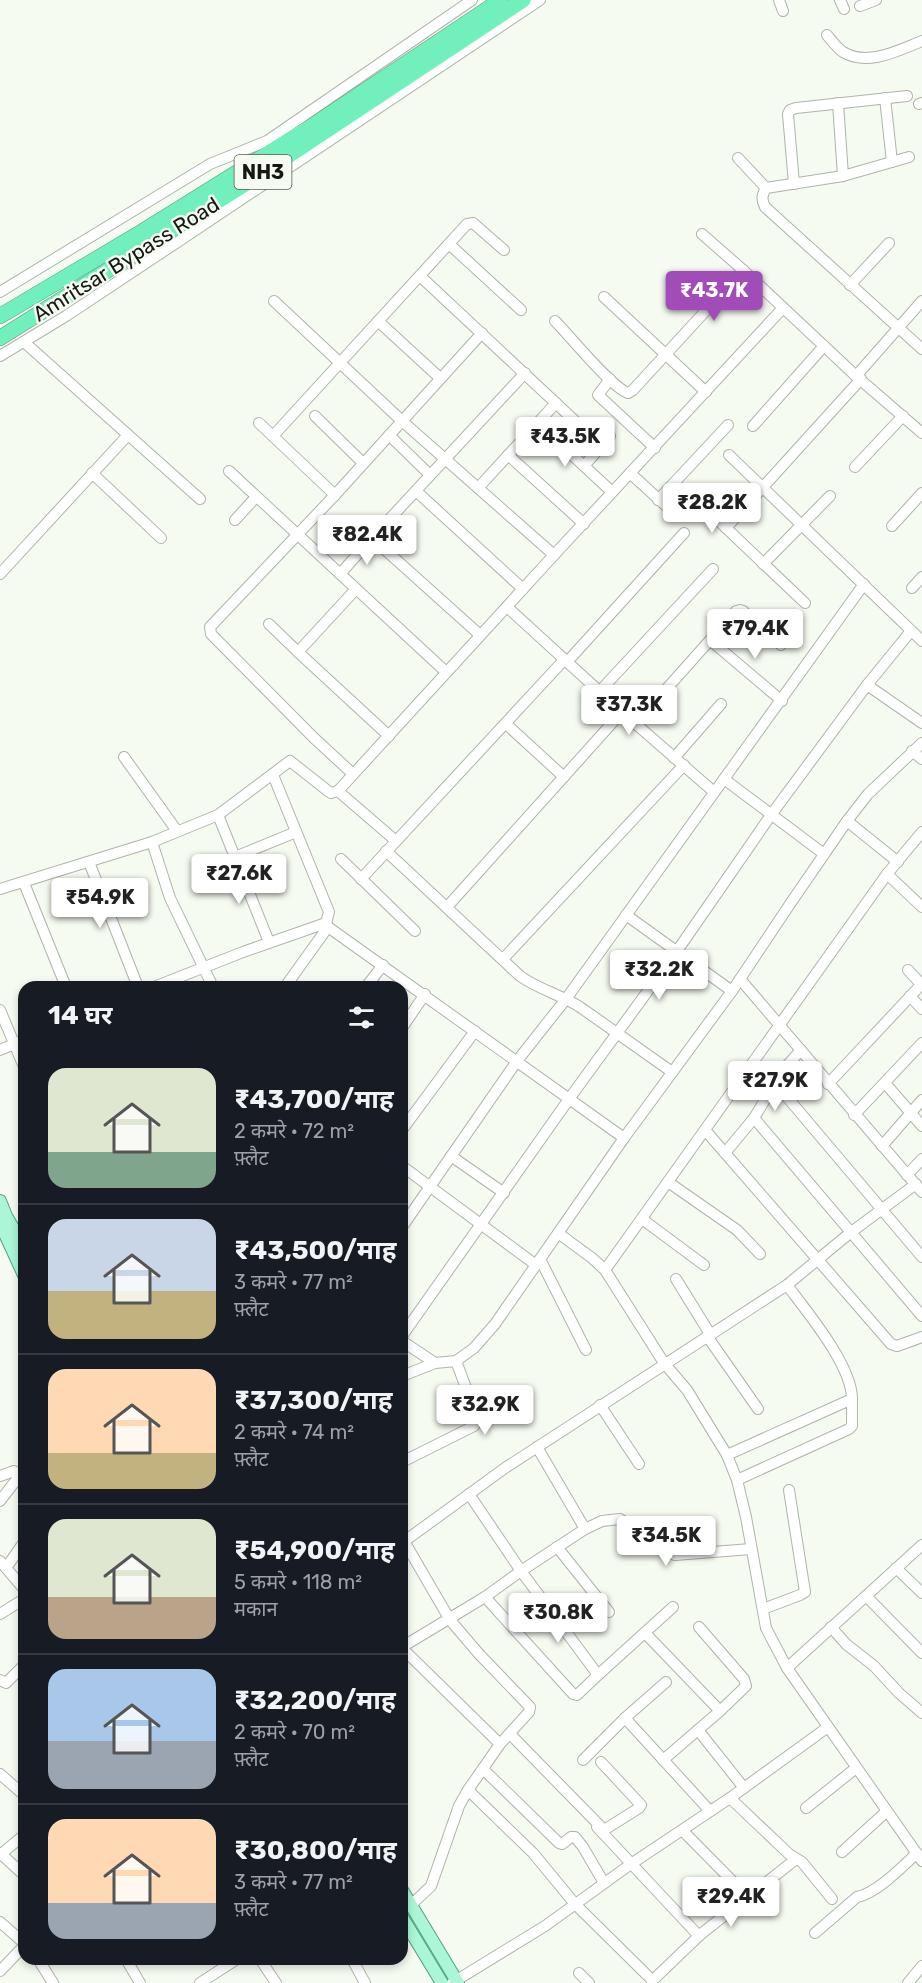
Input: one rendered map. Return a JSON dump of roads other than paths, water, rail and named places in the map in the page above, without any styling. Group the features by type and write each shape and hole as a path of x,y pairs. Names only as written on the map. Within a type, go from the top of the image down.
{"highway":[{"name":"Amritsar Bypass Road","path":"0,316 251,164 501,0"},
{"name":"Amritsar Bypass Road","path":"0,338 330,129 523,0"},
{"path":"251,164 258,146"},
{"path":"153,258 163,236"}],"main road":[{"path":"1,1207 18,1237"},
{"path":"0,1223 18,1262"},
{"path":"408,1900 455,1982"},
{"path":"408,1927 442,1983"}],"street":[{"path":"0,292 210,164 258,146 351,85 472,0"},
{"path":"0,356 153,258 540,0"},
{"path":"778,0 783,11"},
{"path":"861,6 876,0"},
{"path":"827,35 837,48 863,58 885,55 922,41"},
{"path":"794,184 788,114 790,110 907,96"},
{"path":"885,98 892,162"},
{"path":"838,103 843,176"},
{"path":"766,188 843,176 909,157"},
{"path":"738,158 766,188"},
{"path":"766,188 762,195 765,207 922,349"},
{"path":"273,436 470,222 504,250"},
{"path":"702,234 922,433"},
{"path":"850,285 889,243"},
{"path":"449,244 521,310"},
{"path":"555,321 622,391 628,393 743,270"},
{"path":"420,276 575,421"},
{"path":"604,297 706,392"},
{"path":"274,301 402,421 554,555"},
{"path":"726,528 922,301"},
{"path":"0,889 152,842 218,815 292,761 331,793 338,791 783,308"},
{"path":"378,321 440,378"},
{"path":"353,774 257,682 211,634 211,624 335,495 482,333"},
{"path":"24,342 200,500"},
{"path":"753,426 824,346"},
{"path":"340,574 525,373"},
{"path":"610,379 598,394 654,448"},
{"path":"478,488 556,403"},
{"path":"315,416 363,463"},
{"path":"855,467 903,416"},
{"path":"259,423 335,495"},
{"path":"538,423 612,492"},
{"path":"658,500 728,425"},
{"path":"0,574 128,435"},
{"path":"389,435 430,475"},
{"path":"584,466 610,436"},
{"path":"508,455 584,524"},
{"path":"729,455 922,641"},
{"path":"229,471 446,672"},
{"path":"92,473 161,538"},
{"path":"630,473 677,516 685,514 696,505 703,506 805,603"},
{"path":"416,491 523,589"},
{"path":"892,526 922,493"},
{"path":"763,564 830,496"},
{"path":"235,520 256,497"},
{"path":"361,879 684,533"},
{"path":"372,538 480,635"},
{"path":"599,692 713,568"},
{"path":"912,588 922,577"},
{"path":"408,1218 518,1061 566,999 864,584"},
{"path":"298,652 356,589"},
{"path":"507,607 599,692 714,792"},
{"path":"636,723 736,611 740,610 781,645"},
{"path":"269,624 389,736"},
{"path":"408,1328 569,1099 677,951 771,815 867,685 911,631"},
{"path":"710,640 782,701"},
{"path":"867,685 922,723"},
{"path":"674,758 721,704"},
{"path":"447,907 622,712"},
{"path":"506,724 564,777"},
{"path":"408,1374 435,1363 456,1360 474,1348 495,1324 624,1138 732,991 847,821 868,794 922,743"},
{"path":"912,751 922,759"},
{"path":"124,757 177,831"},
{"path":"503,959 684,765"},
{"path":"273,775 329,912 327,925 289,981"},
{"path":"724,779 824,854"},
{"path":"338,791 396,841"},
{"path":"218,815 269,942"},
{"path":"847,821 898,862"},
{"path":"235,857 296,832"},
{"path":"604,1270 887,874 922,832"},
{"path":"152,842 170,898 210,981"},
{"path":"386,851 526,981 566,999 672,1072"},
{"path":"341,859 415,931"},
{"path":"89,862 136,981"},
{"path":"887,874 922,906"},
{"path":"24,883 64,981"},
{"path":"626,915 732,991"},
{"path":"169,981 269,942 327,925"},
{"path":"327,925 406,981"},
{"path":"371,981 383,965"},
{"path":"828,1084 921,985 909,970"},
{"path":"408,1538 537,1447 787,1285 850,1233 919,1188 854,1115 740,979"},
{"path":"408,982 624,1138"},
{"path":"408,1019 425,994"},
{"path":"910,996 922,1010"},
{"path":"0,1010 18,1040"},
{"path":"408,1122 475,1031"},
{"path":"0,1050 18,1042"},
{"path":"854,1115 922,1043"},
{"path":"726,1153 754,1118 783,1070 801,1050"},
{"path":"885,1083 922,1126"},
{"path":"776,1084 922,1257"},
{"path":"882,1146 922,1101"},
{"path":"754,1118 922,1316"},
{"path":"705,1130 892,1346 922,1337"},
{"path":"452,1156 504,1193"},
{"path":"907,1175 922,1159"},
{"path":"408,1170 538,1262 586,1350"},
{"path":"668,1182 737,1230 760,1254"},
{"path":"642,1219 704,1265"},
{"path":"558,1233 592,1257 604,1270 664,1363 687,1390 727,1455 737,1480 769,1635 787,1668 919,1857 865,1895 857,1897 815,1933"},
{"path":"676,1279 709,1335 758,1408"},
{"path":"737,1480 852,1426 852,1391 848,1380 830,1342 787,1285"},
{"path":"408,1345 435,1363"},
{"path":"408,1459 477,1423 456,1360"},
{"path":"727,1455 852,1399"},
{"path":"600,1405 639,1464"},
{"path":"537,1447 585,1529"},
{"path":"0,1476 14,1471 18,1474"},
{"path":"0,1501 18,1481"},
{"path":"763,1609 805,1592 789,1490"},
{"path":"469,1494 521,1571 598,1675"},
{"path":"408,1644 450,1620 585,1529 602,1521 620,1519 668,1553 675,1555 751,1549"},
{"path":"787,1668 922,1545"},
{"path":"557,1547 609,1612"},
{"path":"18,1549 3,1565 18,1581"},
{"path":"408,1550 450,1620 529,1706 529,1712 501,1744 468,1790 459,1806 431,1886 411,1905"},
{"path":"896,1568 922,1593"},
{"path":"866,1596 922,1653"},
{"path":"485,1597 573,1694 577,1695 673,1607"},
{"path":"0,1614 18,1603"},
{"path":"663,1760 744,1689 745,1682 699,1627"},
{"path":"831,1627 846,1644 880,1672 898,1693 922,1713"},
{"path":"645,1633 720,1711"},
{"path":"408,1654 501,1744"},
{"path":"0,1680 6,1683 18,1671"},
{"path":"583,1760 625,1718 666,1682"},
{"path":"625,1718 710,1811"},
{"path":"455,1982 537,1931 730,1798 828,1727"},
{"path":"698,1730 744,1788"},
{"path":"510,1734 604,1830 641,1805 601,1761"},
{"path":"538,1762 699,1936"},
{"path":"806,1808 856,1768"},
{"path":"483,1769 560,1844 575,1837 604,1883"},
{"path":"0,1774 18,1790"},
{"path":"468,1790 533,1852 575,1904 652,1982 699,1936 796,1859"},
{"path":"730,1798 804,1865 832,1899"},
{"path":"843,1852 888,1811"},
{"path":"682,1830 748,1897"},
{"path":"18,1839 0,1854 18,1870"},
{"path":"0,1922 18,1938"},
{"path":"0,1971 18,1951"},
{"path":"42,1965 53,1983"},
{"path":"132,1965 140,1983"},
{"path":"200,1983 219,1965"},
{"path":"264,1965 276,1983"},
{"path":"355,1965 365,1983"},
{"path":"908,1983 922,1966"},
{"path":"579,1973 589,1983"}]}
